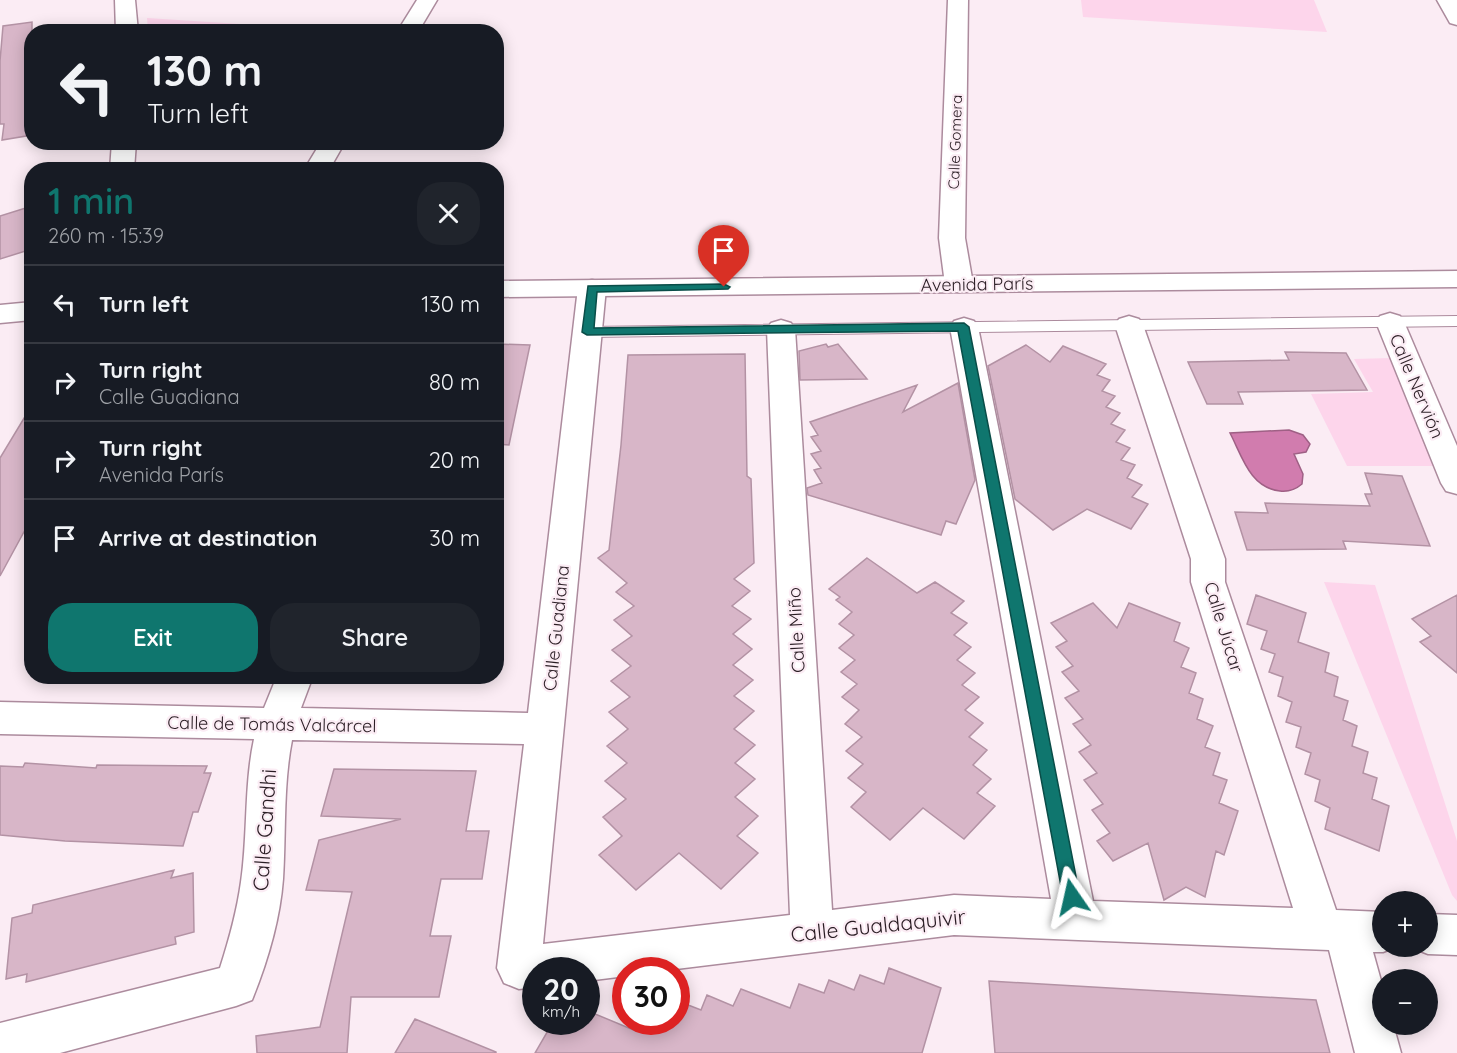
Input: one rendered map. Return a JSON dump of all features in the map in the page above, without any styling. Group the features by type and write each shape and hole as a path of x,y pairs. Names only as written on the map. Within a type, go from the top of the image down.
{"street":[{"path":"125,0 127,24"},
{"path":"412,24 427,0"},
{"name":"Calle Gomera","path":"958,0 952,238 959,284"},
{"path":"1447,0 1457,19"},
{"name":"Avenida París","path":"504,289 1457,279"},
{"name":"Calle Guadiana","path":"519,968 592,288"},
{"path":"0,314 24,312"},
{"name":"Calle Nervión","path":"1390,322 1457,483"},
{"name":"Calle Júcar","path":"1129,325 1208,560 1208,582 1350,931 1378,1053"},
{"path":"964,327 1076,920"},
{"name":"Calle Miño","path":"781,329 812,932"},
{"name":"Calle Gandhi","path":"0,1046 236,985 259,905 268,764 276,725 292,684"},
{"name":"Calle de Tomás Valcárcel","path":"0,718 545,729"},
{"name":"Calle Gualdaquivir","path":"519,968 954,915 1350,931"},
{"path":"1438,934 1457,935"}],"lane":[{"path":"587,332 1457,321"}],"shaded area":[{"path":"1081,0 1314,0 1327,32 1083,17"},
{"path":"147,18 241,24 147,24"},
{"path":"1391,358 1433,466 1347,466 1311,394 1373,392 1354,359"},
{"path":"1289,430 1303,435 1310,444 1306,452 1294,454 1303,474 1302,484 1289,491 1270,489 1261,484 1248,469 1230,433"},
{"path":"1324,582 1375,585 1457,841 1457,901 1452,895"}],"building":[{"path":"32,22 32,24 24,24 24,136 2,140 4,124 0,124 0,61 3,26"},
{"path":"24,208 24,252 0,259 0,216"},
{"path":"504,344 530,345 509,445 504,445"},
{"path":"826,344 828,347 838,344 867,379 800,380 799,351"},
{"path":"1026,345 1050,362 1063,346 1106,364 1097,375 1110,380 1102,391 1115,396 1106,407 1120,413 1111,424 1125,430 1116,442 1130,448 1121,460 1135,465 1127,478 1142,485 1132,497 1148,504 1131,529 1087,509 1053,530 1015,499 988,366"},
{"path":"1285,352 1346,353 1367,390 1238,392 1243,404 1207,404 1188,362 1289,360"},
{"path":"745,354 747,476 751,479 754,563 734,579 750,591 732,606 751,619 733,634 752,649 733,665 753,680 734,696 754,711 734,729 755,745 735,763 755,779 735,797 758,816 737,836 758,853 721,889 679,853 636,890 599,855 622,836 603,817 626,799 605,781 627,763 607,746 628,729 609,712 630,697 611,681 631,666 612,650 632,636 614,620 634,606 616,592 627,583 598,558 609,550 628,355"},
{"path":"958,383 975,480 956,524 946,521 941,535 808,495 807,488 822,483 814,470 821,468 811,454 821,451 811,437 818,435 810,422 917,385 903,412"},
{"path":"24,418 24,532 0,576 0,458"},
{"path":"1365,473 1402,476 1430,546 1343,541 1346,549 1247,550 1235,512 1268,513 1265,503 1370,506 1365,494 1372,494"},
{"path":"867,558 917,593 935,582 964,601 951,613 967,623 954,635 971,647 957,660 975,673 962,685 979,697 965,710 983,723 969,737 987,750 973,765 991,779 977,793 995,806 964,839 923,808 890,840 851,807 866,792 848,778 863,764 846,751 862,737 845,724 859,710 842,697 857,684 841,672 855,660 839,648 854,635 839,624 852,612 836,600 840,597 829,589"},
{"path":"1256,595 1306,613 1298,642 1329,653 1325,672 1338,677 1334,696 1348,701 1343,720 1357,726 1352,746 1368,752 1363,773 1377,778 1372,799 1389,806 1379,851 1325,829 1330,808 1315,801 1320,780 1305,774 1311,753 1296,747 1301,727 1286,722 1292,702 1278,696 1283,677 1269,672 1275,654 1261,649 1267,631 1247,624"},
{"path":"1457,595 1457,673 1420,642 1431,636 1412,619"},
{"path":"1093,603 1117,628 1129,603 1180,623 1174,641 1189,648 1181,667 1196,673 1189,693 1203,699 1197,719 1213,726 1205,747 1220,753 1213,775 1227,780 1219,803 1238,811 1224,855 1216,851 1205,897 1186,887 1164,900 1148,843 1113,861 1097,841 1110,833 1092,810 1103,804 1084,780 1097,773 1079,752 1091,745 1073,724 1083,719 1065,698 1079,691 1062,672 1073,666 1056,647 1067,641 1051,623"},
{"path":"25,763 96,768 97,765 207,766 204,773 211,773 198,812 193,812 183,846 65,841 0,835 0,766 23,767"},
{"path":"334,769 476,771 466,831 489,831 482,879 441,879 430,936 451,936 439,997 351,997 347,1053 257,1053 256,1036 320,1027 352,892 306,890 319,840 401,819 321,816"},
{"path":"174,870 171,878 193,873 194,932 175,937 176,944 26,982 27,974 6,979 12,918 32,913 33,905"},
{"path":"889,968 941,988 922,1053 535,1053 545,1035 600,1035 600,1016 612,1021 612,1035 690,1035 690,1006 701,1010 707,995 733,1006 741,989 790,1008 799,984 824,993 829,980 854,990 860,975 884,984"},
{"path":"989,981 1316,1000 1330,1053 995,1053"},
{"path":"415,1019 496,1052 496,1053 395,1053"}],"route":[{"path":"724,287 592,288 587,332 964,327 1072,897"}]}
